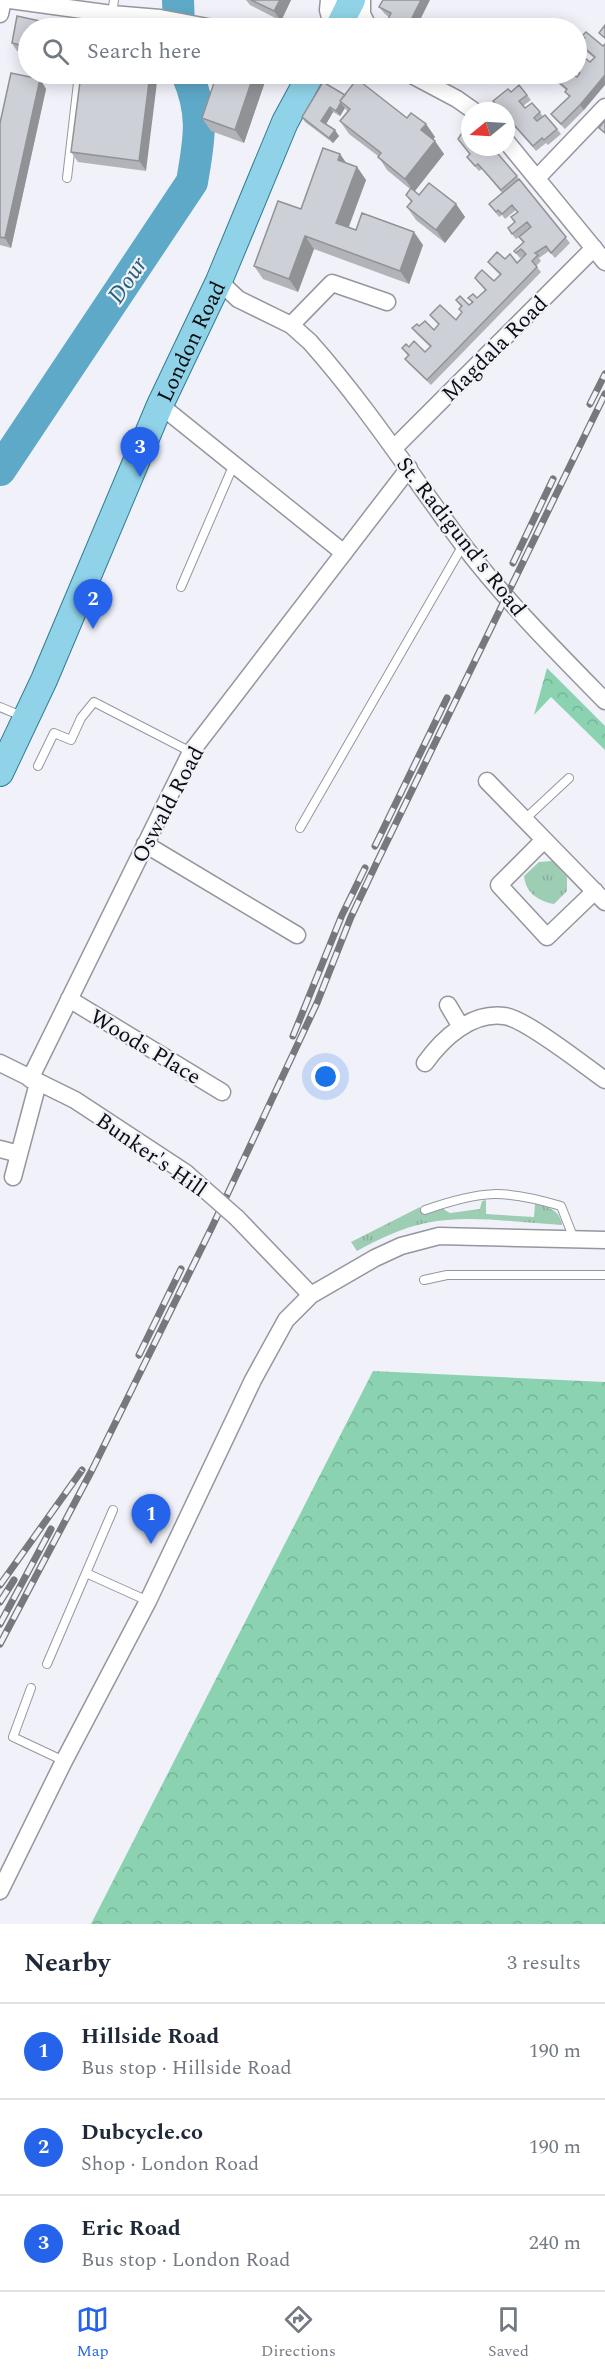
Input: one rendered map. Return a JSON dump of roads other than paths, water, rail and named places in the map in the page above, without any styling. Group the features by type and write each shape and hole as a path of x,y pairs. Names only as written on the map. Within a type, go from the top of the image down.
{"main road":[{"path":"342,18 352,0"},
{"name":"London Road","path":"0,773 27,718 160,405 219,281 285,122 306,84"}],"street":[{"path":"0,14 3,0"},
{"path":"10,0 89,11 113,7 160,18"},
{"path":"329,0 328,10 332,18"},
{"path":"362,0 364,18"},
{"path":"429,84 461,102"},
{"path":"537,177 605,107"},
{"path":"515,151 605,262"},
{"name":"Magdala Road","path":"394,448 594,248"},
{"name":"St. Radigund's Road","path":"219,281 238,299 291,325 328,362 409,468 463,545 520,613 605,701"},
{"path":"291,325 332,283 387,302"},
{"path":"160,405 344,553"},
{"name":"Oswald Road","path":"13,1177 34,1081 69,999 191,752 409,468"},
{"path":"487,781 600,897 547,937 499,885 544,840"},
{"path":"145,844 297,935"},
{"name":"Woods Place","path":"69,999 222,1092"},
{"path":"448,1005 461,1027"},
{"path":"425,1063 440,1042 461,1027 486,1017 506,1016 542,1035 605,1080"},
{"name":"Bunker's Hill","path":"0,1063 75,1100 186,1173 237,1218 311,1295"},
{"path":"0,1149 19,1155"},
{"path":"0,1891 64,1761 148,1601 253,1380 286,1320 311,1295 375,1258 401,1246 430,1238 439,1236 605,1240"}],"lane":[{"path":"88,18 89,11"},
{"path":"67,178 78,84"},
{"path":"181,587 234,464"},
{"path":"300,828 463,545"},
{"path":"38,766 54,733 71,740 81,718 94,702 191,752"},
{"path":"0,707 27,718"},
{"path":"525,819 570,778"},
{"path":"425,1210 480,1194 525,1195 561,1206 574,1239"},
{"path":"424,1280 447,1275 605,1275"},
{"path":"47,1664 113,1510"},
{"path":"86,1573 148,1601"},
{"path":"31,1688 14,1737 64,1761"}],"waterway":[{"name":"Dour","path":"178,0 179,18"},
{"name":"Dour","path":"0,470 192,182 199,128 191,84"}],"railway":[{"path":"590,404 605,374"},
{"path":"0,1644 92,1470 212,1227 317,1003 351,917 605,394"},
{"path":"513,563 553,479"},
{"path":"375,846 447,698"},
{"path":"293,1036 342,915 365,868"},
{"path":"139,1355 181,1269"},
{"path":"0,1585 82,1470"},
{"path":"0,1624 51,1529"},
{"path":"0,1602 14,1580"}],"place":[{"name":"Eric Road","path":"140,477"},
{"name":"Dubcycle.co","path":"93,629"},
{"name":"Hillside Road","path":"151,1544"}]}
